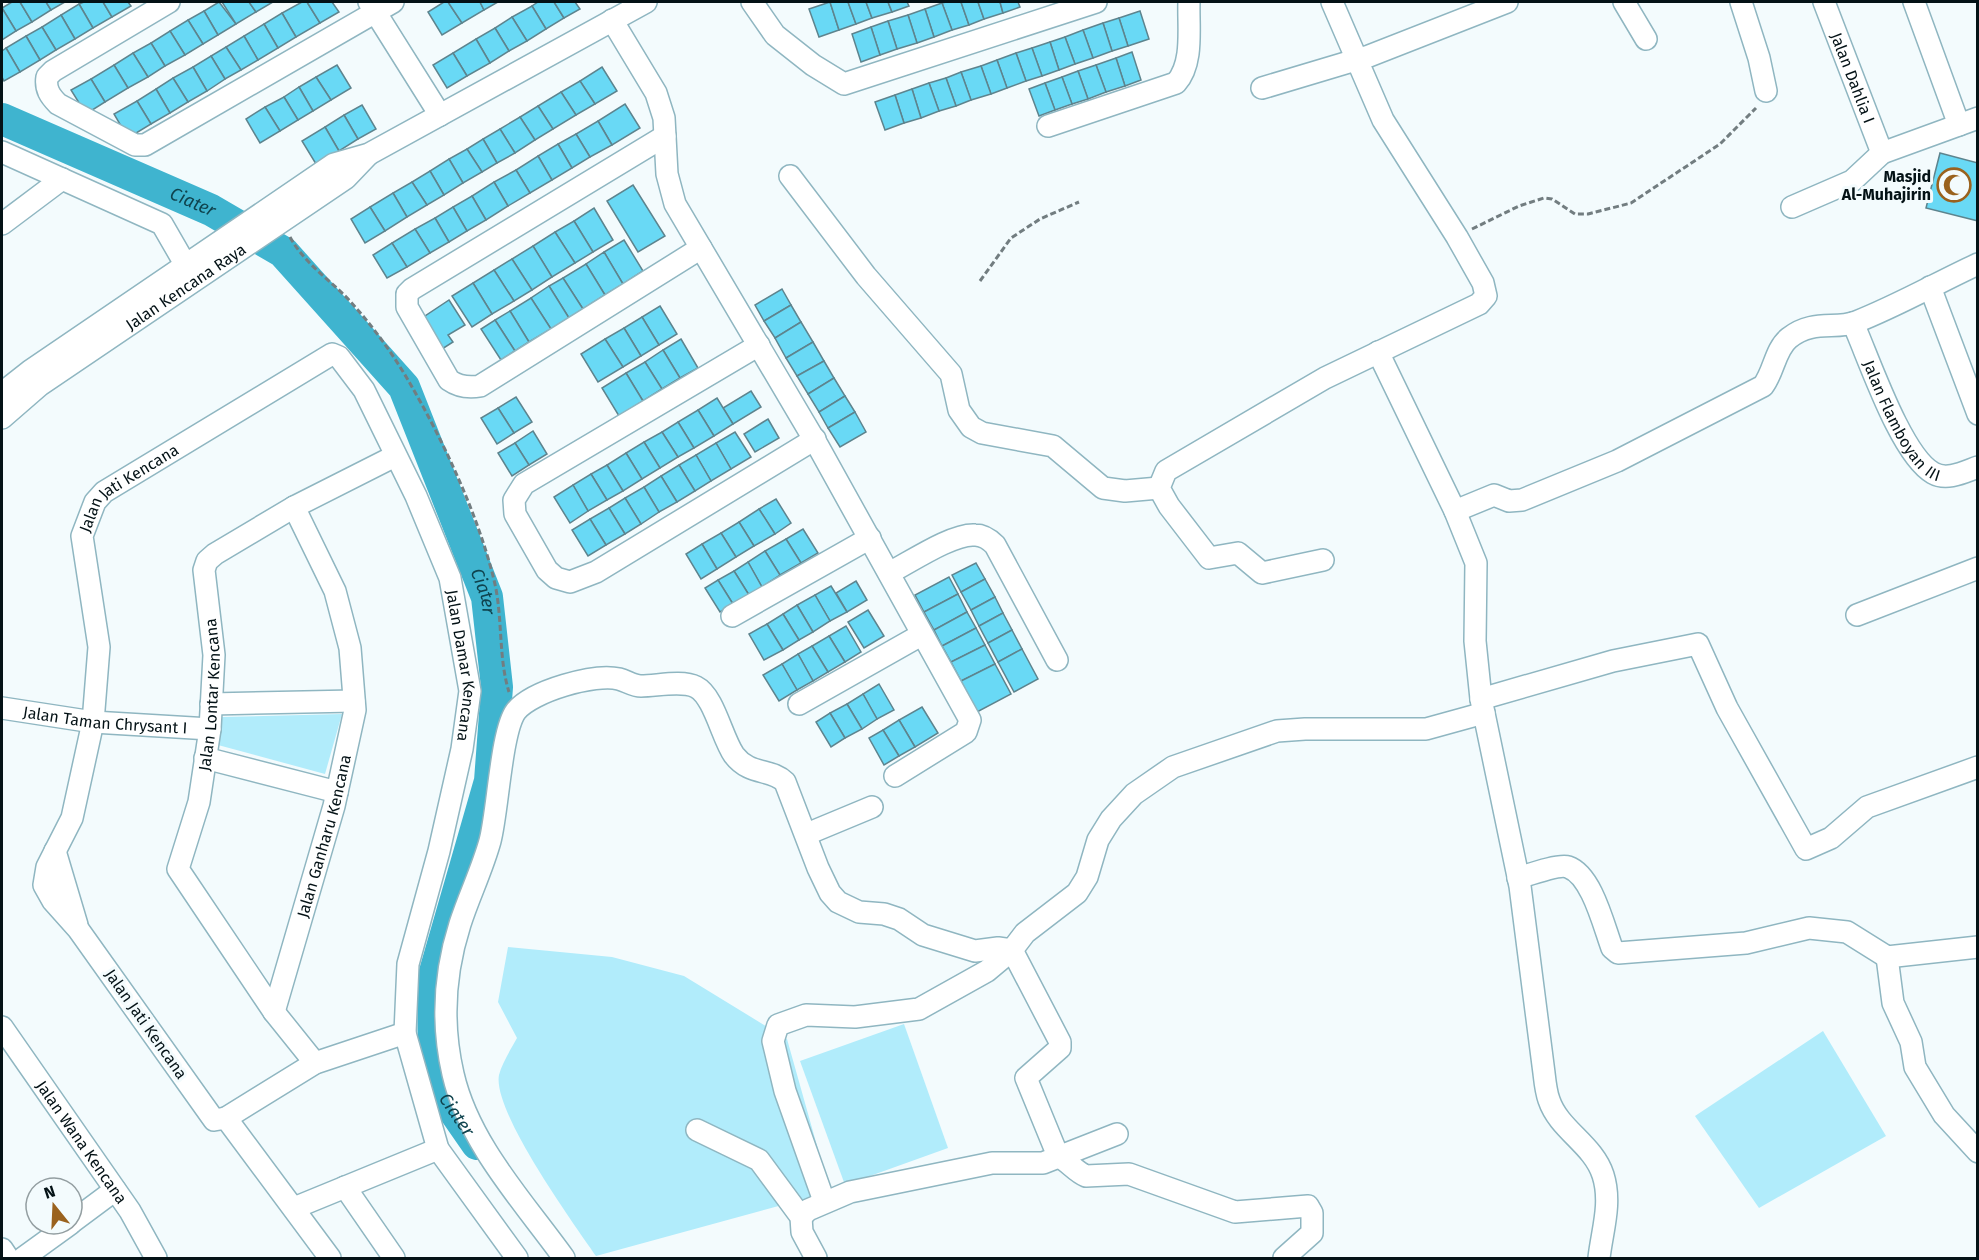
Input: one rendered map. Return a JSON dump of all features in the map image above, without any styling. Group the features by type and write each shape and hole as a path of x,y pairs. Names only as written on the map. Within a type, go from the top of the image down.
{"street":[{"path":"169,2 53,71 46,77 45,85 50,96 58,104 125,140 135,145 145,145 379,5 440,115"},
{"name":"Jalan Kencana Raya","path":"2,393 30,371 277,218 334,164 369,154 646,2"},
{"path":"752,2 775,35 813,65 844,84 1096,2"},
{"path":"1048,126 1176,83 1183,75 1187,61 1189,2"},
{"path":"1159,488 1166,471 1325,378 1484,300 1483,283 1457,237 1383,120 1332,2"},
{"path":"1262,88 1358,59 1507,2"},
{"path":"1624,2 1646,39"},
{"path":"1741,2 1759,58 1766,91"},
{"name":"Jalan Dahlia I","path":"1824,2 1882,153"},
{"path":"1792,207 1852,181 1882,153 1968,121 1914,2"},
{"path":"612,20 656,93 664,118 667,174 675,204 815,439 921,635 970,720 969,727 895,776"},
{"path":"665,136 412,289 407,294 407,307 449,380 455,385 472,388 480,386 701,248"},
{"path":"2,152 162,224 170,234 190,273"},
{"path":"790,176 866,276 951,374 959,410 971,428 982,433 1053,446 1102,488 1125,491 1159,488"},
{"path":"2,224 62,179"},
{"path":"1455,511 1494,495 1509,501 1522,500 1617,461 1763,386 1772,372 1780,350 1794,335 1822,324 1853,323 1977,264"},
{"name":"Jalan Kencana Raya","path":"2,418 40,385 190,273"},
{"path":"1930,287 1977,414"},
{"name":"Jalan Flamboyan III","path":"1853,323 1904,439 1918,460 1934,474 1952,476 1977,467"},
{"path":"759,345 524,484 514,500 515,514 547,570 556,578 570,582 596,572 815,439"},
{"path":"1378,352 1455,511 1476,562 1475,641 1483,706 1518,878 1549,1101 1564,1125 1588,1148 1603,1175 1607,1207 1599,1258"},
{"name":"Jalan Damar Kencana","path":"336,355 364,390 416,495 450,579 470,691 462,749 408,963 405,1033 438,1149"},
{"name":"Jalan Jati Kencana","path":"330,1258 294,1208 220,1119 78,929 53,901 44,885 47,867 72,819 93,722 99,646 82,536 95,502 104,492 323,358 336,355"},
{"name":"Jalan Lontar Kencana","path":"274,1012 178,869 199,802 210,729 214,655 204,570 207,561 215,554 294,507 395,456"},
{"path":"1159,488 1169,506 1209,558 1238,553 1262,573 1323,560"},
{"name":"Jalan Ganharu Kencana","path":"274,1012 337,792 355,710 350,648 335,591 294,507"},
{"path":"889,573 960,537 974,535 987,538 995,545 1057,660"},
{"path":"732,616 870,538"},
{"path":"1857,615 1977,568"},
{"path":"799,704 921,635"},
{"path":"824,1201 785,1091 773,1041 778,1025 806,1015 855,1017 919,1009 987,971 1012,950 1021,936 1077,893 1087,877 1098,840 1111,819 1134,794 1173,768 1277,731 1426,729 1483,706 1613,661 1698,644 1727,708 1806,849 1831,838 1867,807 1977,767"},
{"path":"564,1258 482,1145 465,1115 453,1074 445,1025 447,970 460,924 490,841 500,795 507,732 515,712 535,697 598,678 619,679 636,686 687,685 697,687 711,705 735,755 749,769 779,776 785,782 830,892 846,908 891,916 923,935 975,951 998,948 1012,950"},
{"path":"211,704 354,700"},
{"name":"Jalan Taman Chrysant I","path":"2,708 93,722 210,729"},
{"path":"205,758 337,792"},
{"path":"807,834 872,807"},
{"path":"1518,878 1563,867 1577,873 1591,892 1612,948 1618,953 1746,943 1809,928 1847,932 1887,957 1977,946"},
{"path":"1012,950 1060,1042 1060,1048 1056,1054 1026,1078 1058,1156 1086,1176 1129,1174 1235,1212 1308,1206 1312,1213 1312,1233 1284,1258"},
{"path":"1887,957 1893,1003 1911,1041 1915,1067 1944,1115 1977,1152"},
{"path":"274,1012 315,1063"},
{"name":"Jalan Wana Kencana","path":"2,1027 116,1190 156,1258"},
{"path":"220,1119 315,1063 405,1033"},
{"path":"697,1130 759,1160 801,1217 802,1232 816,1258"},
{"path":"801,1217 824,1201 850,1192 992,1164 1043,1163 1117,1134"},
{"path":"294,1208 438,1149 517,1258"},
{"path":"345,1187 394,1258"},
{"path":"84,1213 116,1190"},
{"path":"23,1258 53,1236"},
{"path":"2,1249 8,1258"}],"path":[{"path":"1457,237 1519,206 1544,198 1552,199 1575,214 1588,214 1631,203 1720,144 1764,100 1766,91"},
{"path":"980,281 1011,238 1040,219 1079,202"},
{"path":"277,218 298,250 349,300 380,337 418,398 467,502 494,578 500,608 507,685 515,712"}],"shaded area":[{"path":"342,714 325,774 218,745 222,717"},
{"path":"508,947 612,957 684,976 787,1039 830,1192 596,1256 521,1140 500,1092 500,1070 517,1038 498,1002"},
{"path":"904,1024 948,1148 845,1185 800,1061"},
{"path":"1823,1031 1886,1136 1759,1208 1695,1116"}],"building":[{"path":"12,2 20,2 32,22 16,31 2,8"},
{"path":"20,2 46,2 51,10 32,22"},
{"path":"46,2 65,2 51,10"},
{"path":"103,2 112,17 93,28 79,4"},
{"path":"103,2 128,2 131,6 112,17"},
{"path":"219,2 236,24 218,35 204,11"},
{"path":"222,2 249,2 256,12 236,24"},
{"path":"249,2 273,2 256,12"},
{"path":"302,2 307,2 320,23 296,37 282,13"},
{"path":"307,2 332,2 339,12 320,23"},
{"path":"448,2 462,23 442,35 428,12"},
{"path":"448,2 480,2 484,10 462,23"},
{"path":"480,2 498,2 484,10"},
{"path":"538,2 554,2 564,18 546,29 532,6"},
{"path":"554,2 575,2 580,9 564,18"},
{"path":"830,2 839,30 819,37 809,9"},
{"path":"830,2 848,2 856,24 839,30"},
{"path":"848,2 866,2 872,18 856,24"},
{"path":"866,2 888,2 892,12 872,18"},
{"path":"888,2 907,2 909,6 892,12"},
{"path":"961,2 969,25 952,30 942,3"},
{"path":"961,2 978,2 984,19 969,25"},
{"path":"978,2 1000,2 1003,13 984,19"},
{"path":"1000,2 1018,2 1020,7 1003,13"},
{"path":"942,3 952,30 934,37 925,9"},
{"path":"79,4 93,28 75,39 61,15"},
{"path":"532,6 546,29 527,41 512,17"},
{"path":"2,8 16,31 2,40"},
{"path":"925,9 934,37 917,43 908,15"},
{"path":"204,11 218,35 203,44 188,20"},
{"path":"1140,11 1149,39 1128,46 1119,18"},
{"path":"282,13 296,37 278,48 264,24"},
{"path":"61,15 75,39 56,50 42,27"},
{"path":"908,15 917,43 897,49 888,21"},
{"path":"512,17 527,41 509,51 495,28"},
{"path":"1119,18 1128,46 1112,51 1103,23"},
{"path":"188,20 203,44 185,55 170,31"},
{"path":"888,21 897,49 880,55 871,27"},
{"path":"1103,23 1112,51 1093,58 1083,30"},
{"path":"264,24 278,48 258,60 244,36"},
{"path":"42,27 56,50 40,60 26,36"},
{"path":"871,27 880,55 861,62 852,34"},
{"path":"495,28 509,51 490,63 476,39"},
{"path":"1083,30 1093,58 1075,64 1065,37"},
{"path":"170,31 185,55 165,66 151,43"},
{"path":"26,36 40,60 20,72 6,48"},
{"path":"244,36 258,60 241,70 226,47"},
{"path":"1065,37 1075,64 1059,70 1050,42"},
{"path":"476,39 490,63 467,76 453,53"},
{"path":"1050,42 1059,70 1042,76 1032,48"},
{"path":"151,43 165,66 148,77 133,53"},
{"path":"226,47 241,70 225,79 211,56"},
{"path":"6,48 20,72 4,81 2,51"},
{"path":"1032,48 1042,76 1026,81 1016,53"},
{"path":"1132,52 1141,80 1125,86 1116,58"},
{"path":"133,53 148,77 128,88 114,65"},
{"path":"453,53 467,76 447,88 433,65"},
{"path":"1016,53 1026,81 1007,88 997,60"},
{"path":"211,56 225,79 207,91 193,67"},
{"path":"1116,58 1125,86 1106,92 1096,65"},
{"path":"997,60 1007,88 991,94 981,66"},
{"path":"114,65 128,88 105,102 91,79"},
{"path":"337,65 351,88 331,100 316,77"},
{"path":"1096,65 1106,92 1088,99 1078,71"},
{"path":"981,66 991,94 971,100 961,72"},
{"path":"193,67 207,91 188,102 173,78"},
{"path":"602,67 617,91 595,104 580,81"},
{"path":"1078,71 1088,99 1072,104 1062,77"},
{"path":"961,72 971,100 956,106 946,78"},
{"path":"316,77 331,100 313,111 299,87"},
{"path":"1062,77 1072,104 1055,110 1045,83"},
{"path":"173,78 188,102 170,113 156,89"},
{"path":"946,78 956,106 939,111 929,83"},
{"path":"91,79 105,102 86,114 71,90"},
{"path":"580,81 595,104 576,115 561,92"},
{"path":"929,83 939,111 921,118 912,89"},
{"path":"1045,83 1055,110 1039,116 1029,89"},
{"path":"299,87 313,111 298,120 284,97"},
{"path":"156,89 170,113 151,124 137,101"},
{"path":"912,89 921,118 904,123 895,95"},
{"path":"561,92 576,115 553,129 538,106"},
{"path":"895,95 904,123 885,130 875,102"},
{"path":"284,97 298,120 280,131 265,107"},
{"path":"137,101 151,124 128,138 114,114"},
{"path":"625,104 640,128 612,145 598,121"},
{"path":"362,105 376,129 358,139 344,115"},
{"path":"538,106 553,129 535,140 520,117"},
{"path":"265,107 280,131 260,143 246,119"},
{"path":"344,115 358,139 339,151 325,127"},
{"path":"520,117 535,140 515,153 500,129"},
{"path":"598,121 612,145 590,157 576,134"},
{"path":"325,127 339,151 316,164 302,141"},
{"path":"500,129 515,153 497,163 483,139"},
{"path":"576,134 590,157 572,168 558,144"},
{"path":"483,139 497,163 482,172 467,149"},
{"path":"558,144 572,168 552,180 538,156"},
{"path":"467,149 482,172 463,183 449,159"},
{"name":"Masjid Al-Muhajirin","path":"1940,153 1978,163 1978,221 1926,208"},
{"path":"538,156 552,180 530,193 516,170"},
{"path":"449,159 463,183 444,195 430,171"},
{"path":"516,170 530,193 508,206 494,182"},
{"path":"430,171 444,195 427,205 412,182"},
{"path":"412,182 427,205 407,217 393,193"},
{"path":"494,182 508,206 486,220 472,196"},
{"path":"633,185 665,236 638,252 607,201"},
{"path":"393,193 407,217 385,231 370,207"},
{"path":"472,196 486,220 467,231 453,207"},
{"path":"370,207 385,231 365,243 351,219"},
{"path":"453,207 467,231 449,242 435,218"},
{"path":"594,208 613,240 593,252 574,221"},
{"path":"435,218 449,242 430,253 415,229"},
{"path":"574,221 593,252 575,263 555,232"},
{"path":"415,229 430,253 407,267 392,243"},
{"path":"555,232 575,263 552,277 533,246"},
{"path":"624,240 643,271 623,284 604,252"},
{"path":"392,243 407,267 387,278 373,255"},
{"path":"533,246 552,277 532,290 512,259"},
{"path":"604,252 623,284 605,295 586,264"},
{"path":"512,259 532,290 514,301 494,270"},
{"path":"586,264 605,295 583,309 563,278"},
{"path":"494,270 514,301 492,314 473,283"},
{"path":"563,278 583,309 569,318 549,286"},
{"path":"473,283 492,314 472,327 452,296"},
{"path":"549,286 569,318 551,329 531,298"},
{"path":"782,289 791,305 764,321 755,305"},
{"path":"531,298 551,329 529,342 510,311"},
{"path":"449,300 465,325 448,335 453,342 439,351 419,320"},
{"path":"791,305 801,322 775,338 764,321"},
{"path":"660,306 677,334 659,345 642,317"},
{"path":"510,311 529,342 515,351 495,320"},
{"path":"642,317 659,345 641,356 624,328"},
{"path":"495,320 515,351 501,360 481,329"},
{"path":"801,322 813,342 786,358 775,338"},
{"path":"624,328 641,356 623,367 605,339"},
{"path":"605,339 623,367 598,382 581,354"},
{"path":"681,339 698,368 680,378 663,350"},
{"path":"813,342 824,361 797,376 786,358"},
{"path":"663,350 680,378 662,389 645,362"},
{"path":"824,361 834,378 808,394 797,376"},
{"path":"645,362 662,389 643,401 626,373"},
{"path":"626,373 643,401 619,416 602,388"},
{"path":"834,378 845,396 819,412 808,394"},
{"path":"751,391 761,407 733,424 723,408"},
{"path":"845,396 855,412 828,428 819,412"},
{"path":"516,397 532,422 514,433 498,408"},
{"path":"717,398 733,424 714,436 698,410"},
{"path":"498,408 514,433 497,444 481,418"},
{"path":"698,410 714,436 694,448 678,422"},
{"path":"855,412 866,432 840,447 828,428"},
{"path":"768,419 779,438 755,452 744,434"},
{"path":"678,422 694,448 678,457 662,432"},
{"path":"533,431 547,454 529,465 515,443"},
{"path":"662,432 678,457 660,468 644,442"},
{"path":"735,432 751,457 731,469 716,443"},
{"path":"644,442 660,468 642,479 626,453"},
{"path":"515,443 529,465 512,476 498,453"},
{"path":"716,443 731,469 711,481 696,455"},
{"path":"626,453 642,479 623,491 607,465"},
{"path":"696,455 711,481 695,491 679,465"},
{"path":"607,465 623,491 607,500 591,474"},
{"path":"679,465 695,491 677,502 661,476"},
{"path":"591,474 607,500 588,511 573,485"},
{"path":"661,476 677,502 659,512 644,487"},
{"path":"573,485 588,511 570,523 554,497"},
{"path":"644,487 659,512 641,524 625,498"},
{"path":"625,498 641,524 625,534 609,508"},
{"path":"776,499 791,523 775,534 759,509"},
{"path":"609,508 625,534 606,545 590,519"},
{"path":"759,509 775,534 754,546 739,522"},
{"path":"590,519 606,545 588,556 572,530"},
{"path":"739,522 754,546 736,557 721,533"},
{"path":"803,529 818,553 801,563 786,539"},
{"path":"721,533 736,557 717,569 702,544"},
{"path":"786,539 801,563 780,575 765,551"},
{"path":"702,544 717,569 701,579 686,554"},
{"path":"765,551 780,575 762,587 748,562"},
{"path":"748,562 762,587 749,595 734,571"},
{"path":"976,563 985,579 961,592 952,575"},
{"path":"734,571 749,595 733,604 718,580"},
{"path":"949,577 958,594 924,612 915,595"},
{"path":"985,579 995,597 971,610 961,592"},
{"path":"718,580 733,604 720,612 705,588"},
{"path":"856,581 867,600 847,612 836,593"},
{"path":"831,586 847,612 830,621 815,595"},
{"path":"958,594 967,612 934,630 924,612"},
{"path":"815,595 830,621 813,632 797,605"},
{"path":"995,597 1003,613 979,626 971,610"},
{"path":"797,605 813,632 799,640 783,614"},
{"path":"868,610 884,636 864,648 848,622"},
{"path":"967,612 976,628 942,646 934,630"},
{"path":"1003,613 1012,630 988,643 979,626"},
{"path":"783,614 799,640 783,650 767,624"},
{"path":"767,624 783,650 764,660 749,634"},
{"path":"846,626 861,652 845,662 829,636"},
{"path":"976,628 985,645 951,662 942,646"},
{"path":"1012,630 1022,649 998,662 988,643"},
{"path":"829,636 845,662 828,672 812,646"},
{"path":"985,645 995,664 961,681 951,662"},
{"path":"812,646 828,672 813,681 798,654"},
{"path":"1022,649 1038,679 1014,692 998,662"},
{"path":"798,654 813,681 797,690 782,664"},
{"path":"782,664 797,690 779,701 763,675"},
{"path":"995,664 1011,694 977,712 961,681"},
{"path":"879,684 894,710 877,719 863,694"},
{"path":"863,694 877,719 862,729 847,704"},
{"path":"847,704 862,729 845,738 830,713"},
{"path":"922,707 938,733 915,747 899,720"},
{"path":"830,713 845,738 831,747 816,722"},
{"path":"899,720 915,747 899,756 883,730"},
{"path":"883,730 899,756 884,765 869,738"}],"waterway":[{"name":"Ciater","path":"2,119 211,210 283,252 404,387 487,597 497,687 490,781 433,979 434,1082 477,1144"}],"place":[{"name":"Masjid Al-Muhajirin","path":"1954,185"}]}
